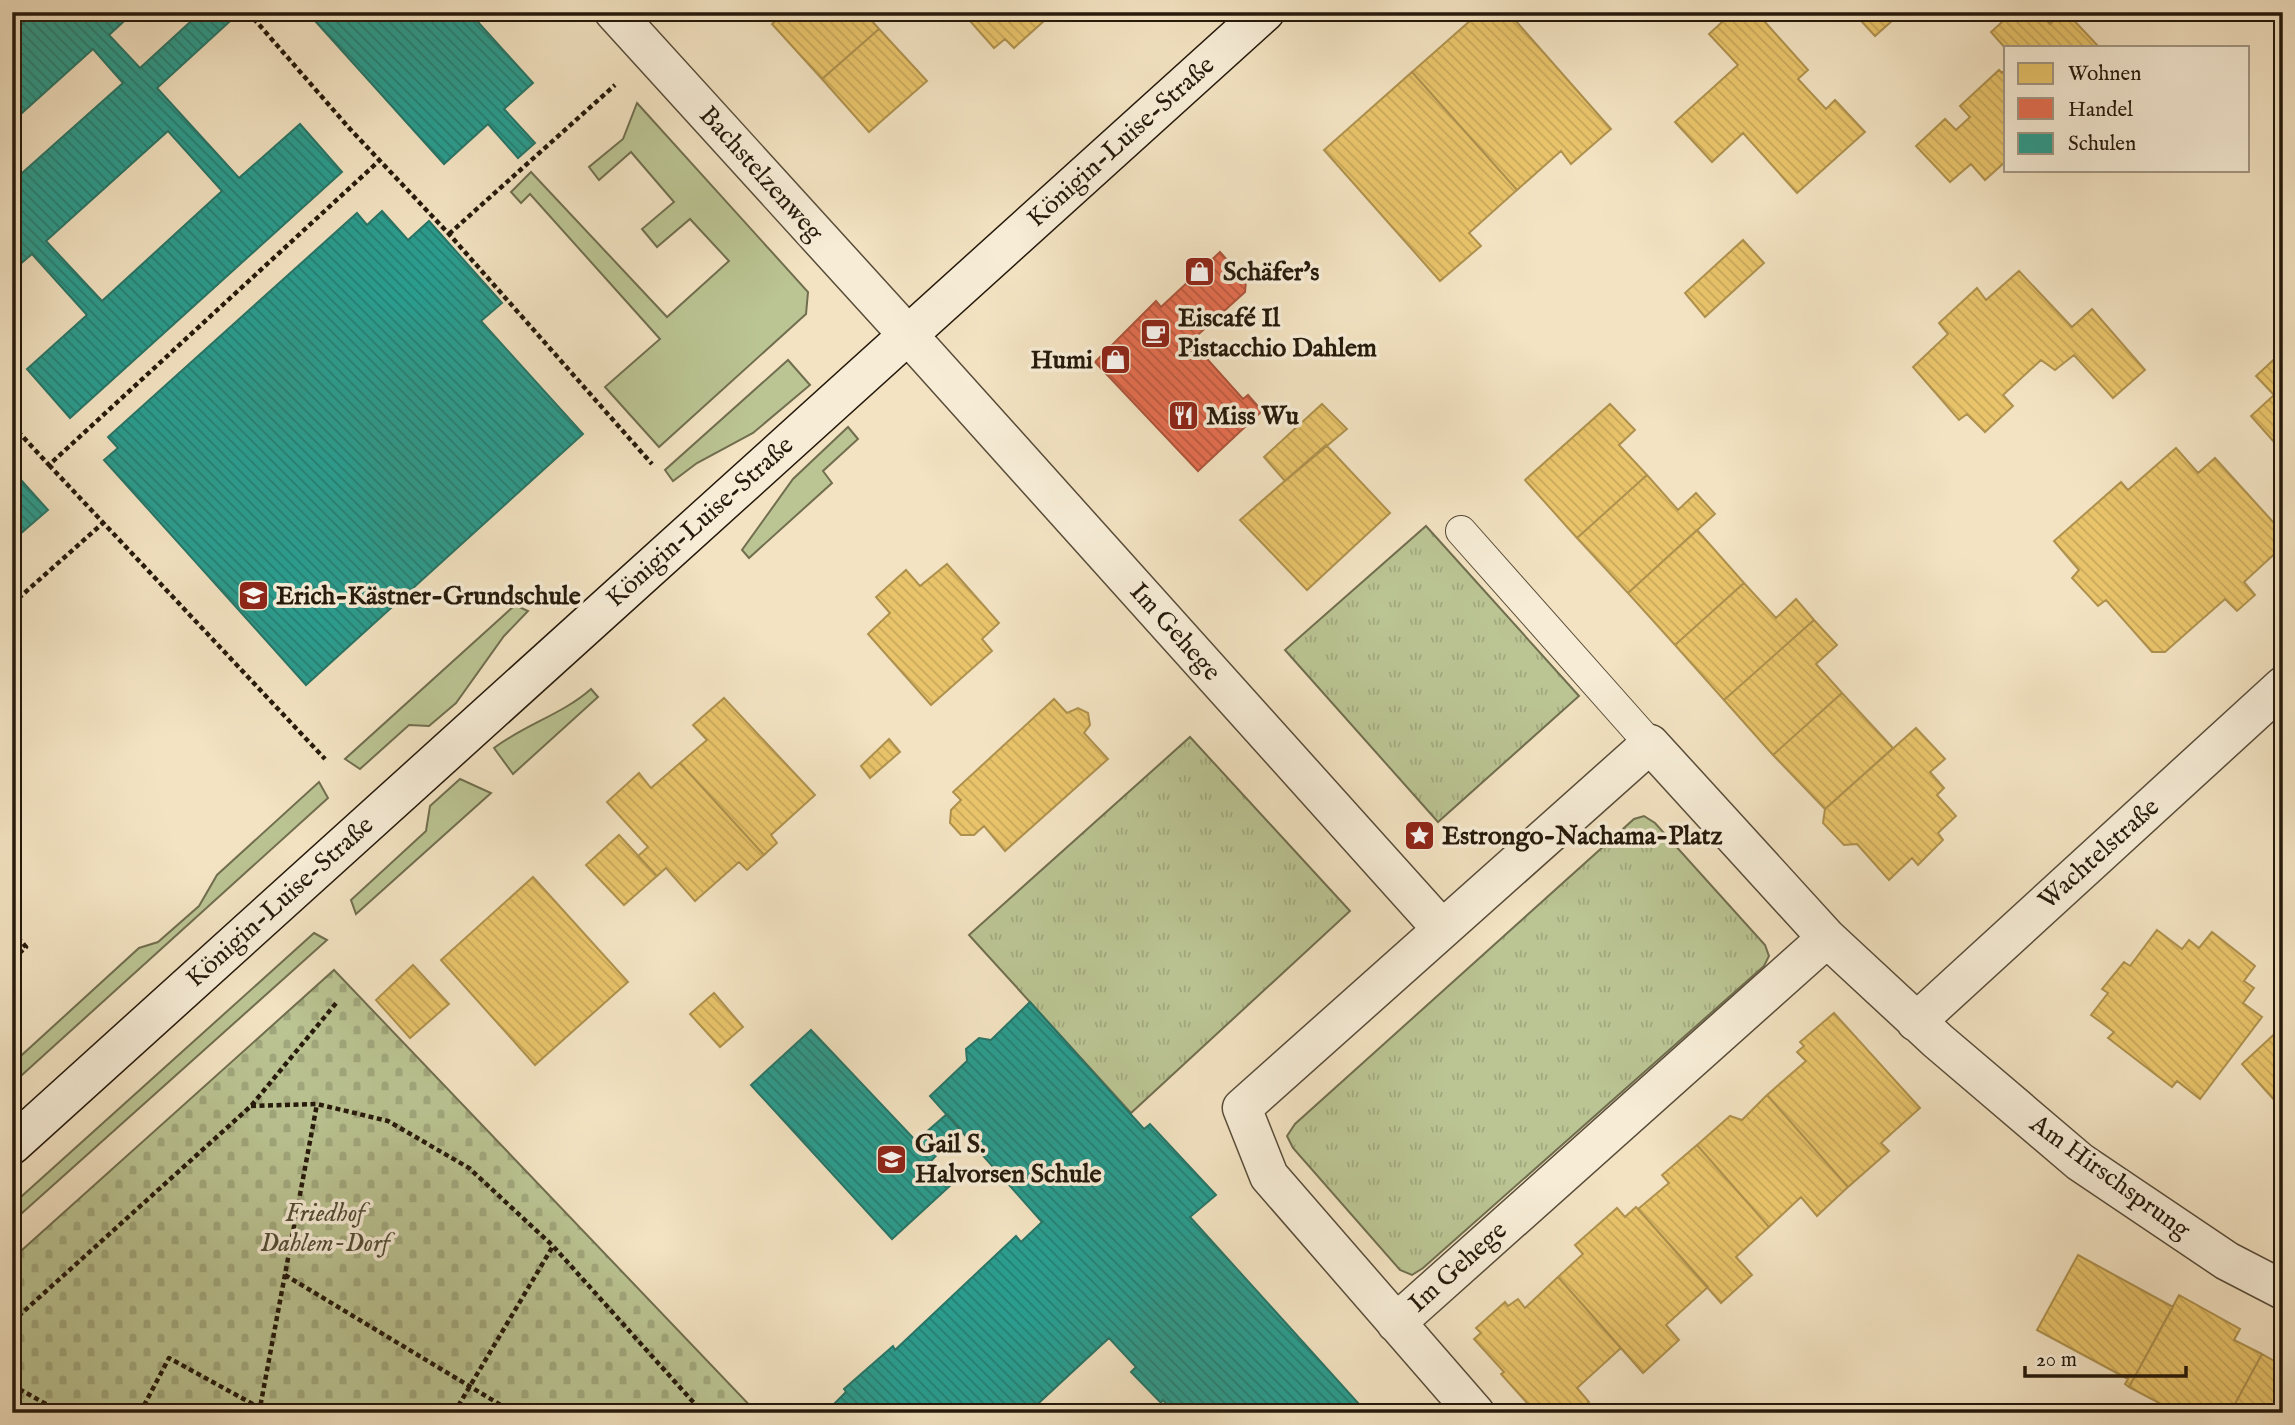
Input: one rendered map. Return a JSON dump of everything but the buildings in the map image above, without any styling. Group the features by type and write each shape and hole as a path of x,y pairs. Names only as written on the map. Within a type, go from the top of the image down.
{"street":[{"name":"Bachstelzenweg","path":"614,12 908,334"},
{"name":"Königin-Luise-Straße","path":"12,1145 1265,12"},
{"name":"Im Gehege","path":"908,334 1442,929"},
{"name":"Wachtelstraße","path":"1916,1022 2283,686"},
{"name":"Im Gehege","path":"1650,744 1242,1108 1269,1176 1396,1323 1827,938"},
{"path":"1650,744 1827,938 1916,1022"},
{"name":"Am Hirschsprung","path":"1916,1022 2080,1162 2227,1261 2283,1290"},
{"path":"1396,1323 1475,1413"}],"lane":[{"path":"1461,531 1650,744"}],"path":[{"path":"248,12 652,464"},
{"path":"449,234 625,76"},
{"path":"49,465 380,160"},
{"path":"12,425 325,759"},
{"path":"12,604 103,523"},
{"path":"12,855 18,862 12,868"},
{"path":"12,931 26,947 12,960"},
{"path":"12,1322 250,1106 337,1002"},
{"path":"250,1106 317,1104 388,1121 469,1168 553,1246 703,1413"},
{"path":"260,1410 317,1104"},
{"path":"454,1413 553,1246"},
{"path":"285,1275 514,1413"},
{"path":"141,1413 169,1358 268,1413"},
{"path":"12,1385 62,1413"},
{"path":"694,1413 698,1407"}],"green space":[{"path":"637,103 808,292 806,314 659,447 605,387 660,339 530,194 521,203 511,192 531,172 667,317 729,261 690,219 657,247 642,229 674,202 631,152 599,180 589,167 623,139"},
{"path":"788,360 810,385 753,433 697,463 673,481 665,470"},
{"path":"848,427 858,439 823,471 832,483 749,558 742,550 793,479"},
{"path":"1426,526 1579,696 1438,822 1285,650"},
{"path":"515,605 528,611 504,636 456,703 429,726 409,725 360,769 345,759"},
{"path":"591,689 598,697 513,774 494,748 568,706"},
{"path":"1190,737 1350,911 1131,1113 969,935"},
{"path":"460,779 491,793 356,914 351,900 426,831 430,806"},
{"path":"319,782 328,798 12,1084 12,1064 139,948 158,942 199,906 217,875"},
{"path":"1644,816 1655,823 1765,945 1769,956 1764,966 1423,1268 1412,1275 1400,1270 1293,1148 1287,1136 1295,1124 1634,819"},
{"path":"314,933 327,940 12,1222 12,1205"},
{"name":"Friedhof Dahlem-Dorf","path":"334,970 757,1413 12,1413 12,1259"}],"place":[{"name":"Schäfer's","path":"1200,272"},
{"name":"Eiscafé Il Pistacchio Dahlem","path":"1155,333"},
{"name":"Humi","path":"1116,360"},
{"name":"Miss Wu","path":"1183,416"},
{"name":"Erich-Kästner-Grundschule","path":"253,596"},
{"name":"Estrongo-Nachama-Platz","path":"1419,836"},
{"name":"Gail S. Halvorsen Schule","path":"892,1159"}]}
